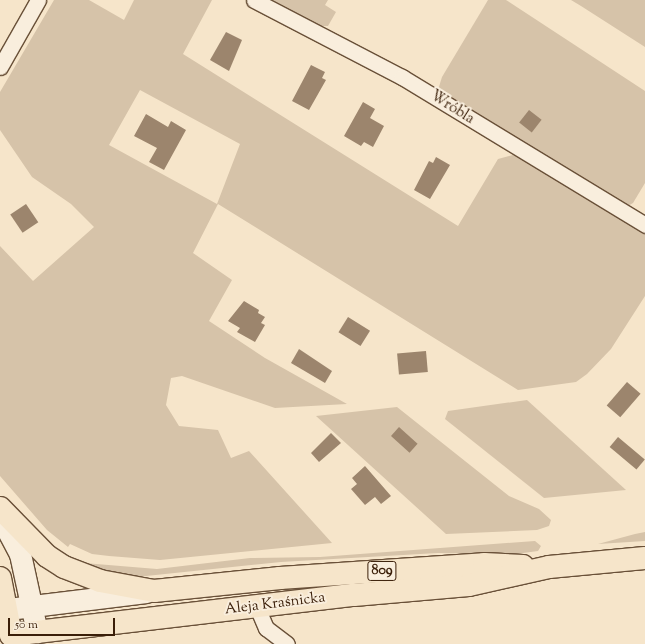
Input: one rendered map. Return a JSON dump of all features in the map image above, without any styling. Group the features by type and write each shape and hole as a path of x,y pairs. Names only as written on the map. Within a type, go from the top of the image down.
{"main road":[{"path":"0,508 47,556 64,567 100,581 154,591"},
{"path":"0,516 20,554 33,606 38,638"},
{"name":"Aleja Kraśnicka","path":"9,639 38,638 354,595 469,585 549,568 645,558"},
{"name":"Aleja Kraśnicka","path":"3,609 280,578 484,564 549,568"},
{"path":"0,578 3,609 9,639"}],"street":[{"path":"0,67 38,0"},
{"name":"Wróbla","path":"254,0 402,77 645,225"},
{"path":"257,607 266,628 287,644"}],"shaded area":[{"path":"54,0 89,0 124,20 134,0 212,0 183,54 458,226 498,159 517,154 645,231 645,296 611,349 587,374 576,382 518,390 218,204 193,253 232,280 209,321 265,358 347,404 275,408 182,376 171,378 166,405 179,426 218,430 231,458 249,451 332,543 160,560 92,554 70,544 68,547 47,530 0,476 0,246 33,281 94,227 71,204 32,177 0,130 0,92","holes":["140,90 240,144 217,204 109,145"]},
{"path":"266,0 328,0 325,5 336,12 328,26 321,26"},
{"path":"488,0 506,0 645,91 645,183 633,203 626,207 438,90 442,77"},
{"path":"571,0 645,0 645,47 581,6"},
{"path":"527,400 626,490 544,498 445,419 448,411"},
{"path":"397,407 509,496 539,509 551,520 549,526 537,530 446,534 316,416"},
{"path":"645,532 645,541 598,544 635,534"},
{"path":"535,541 541,546 538,551 516,554 438,553 281,562 127,578 78,566 84,563 157,569 250,558 320,557"}],"building":[{"path":"226,32 242,40 229,71 210,60"},
{"path":"311,65 325,72 322,78 326,80 309,110 292,101"},
{"path":"363,102 375,109 370,118 384,126 373,147 364,142 361,146 344,136"},
{"path":"529,110 542,120 532,132 519,123"},
{"path":"146,114 168,127 171,121 186,130 164,170 149,162 157,148 134,136"},
{"path":"436,157 450,165 430,199 414,190 429,161 433,163"},
{"path":"26,204 38,222 23,233 10,215"},
{"path":"244,301 259,310 258,313 265,317 261,323 265,325 255,342 237,332 240,328 228,321"},
{"path":"348,317 370,331 361,346 338,332"},
{"path":"299,349 332,371 325,383 291,363"},
{"path":"426,351 428,372 399,374 397,354"},
{"path":"627,382 641,394 620,417 607,405"},
{"path":"399,427 418,444 410,453 391,436"},
{"path":"331,433 341,443 319,462 311,453"},
{"path":"618,437 645,459 636,469 610,447"},
{"path":"365,466 391,496 381,504 375,497 365,505 351,489 357,484 352,478"}]}
